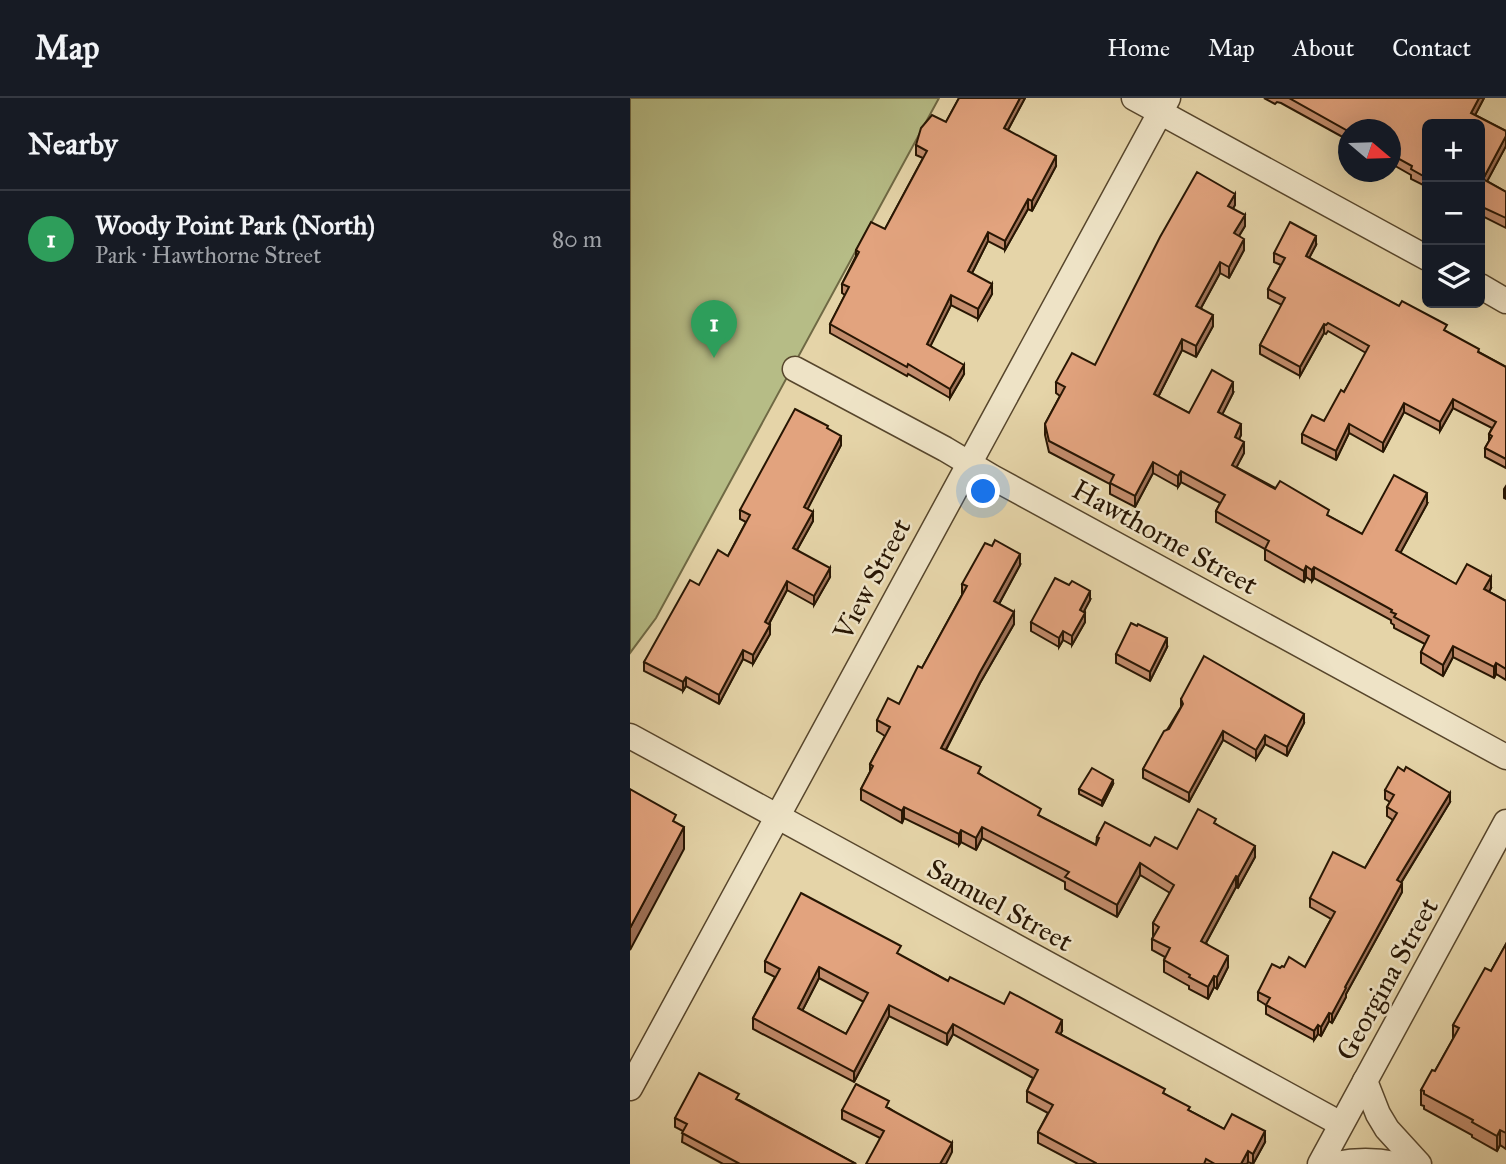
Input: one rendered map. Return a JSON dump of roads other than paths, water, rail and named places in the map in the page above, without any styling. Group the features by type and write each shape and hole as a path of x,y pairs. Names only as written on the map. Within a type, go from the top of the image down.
{"street":[{"path":"1135,98 1164,105 1422,255"},
{"name":"View Street","path":"630,1088 1164,105"},
{"path":"1485,289 1506,301"},
{"name":"Hawthorne Street","path":"795,369 1506,757"},
{"name":"Samuel Street","path":"630,736 1341,1124"},
{"name":"Georgina Street","path":"1320,1164 1506,822"},
{"path":"1365,1081 1387,1129 1419,1164"},
{"path":"1336,1164 1371,1160 1395,1164"}],"place":[{"name":"Woody Point Park (North)","path":"714,358"}]}
